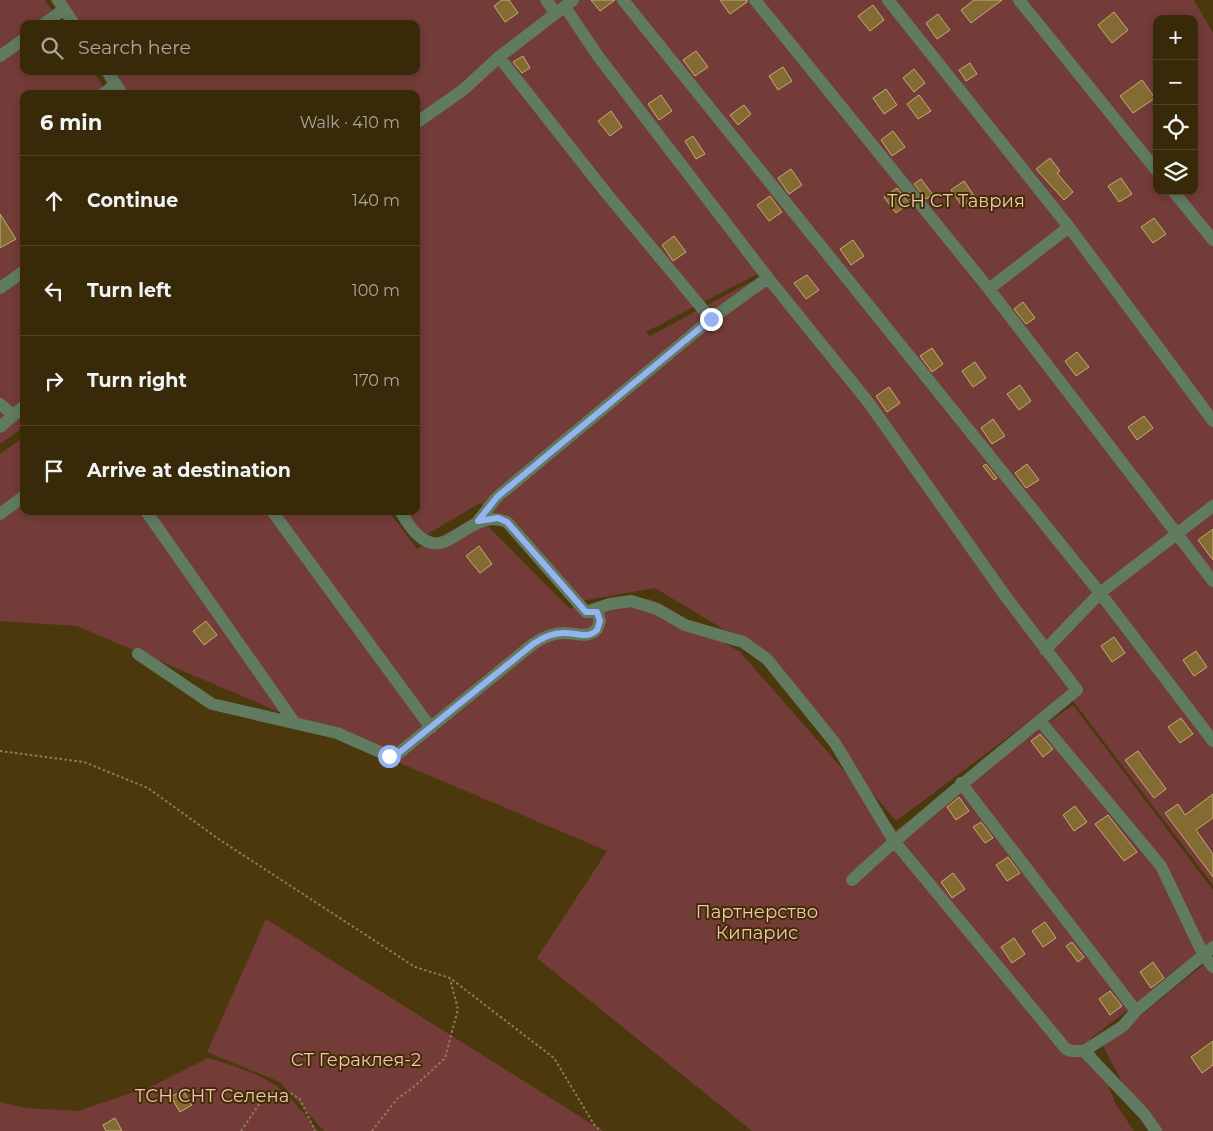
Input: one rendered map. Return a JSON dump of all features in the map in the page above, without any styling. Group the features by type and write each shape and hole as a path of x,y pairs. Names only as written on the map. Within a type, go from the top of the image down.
{"street":[{"path":"546,0 565,7 598,56 768,278 869,403 1046,650 1077,690 961,783 852,880"},
{"path":"623,0 1100,593 1213,741"},
{"path":"755,0 989,289 1213,581"},
{"path":"888,0 1069,227 1213,421"},
{"path":"1019,0 1153,166"},
{"path":"47,20 61,4 71,20"},
{"path":"420,120 464,90 499,57 565,7"},
{"path":"0,56 20,41"},
{"path":"499,57 711,319"},
{"path":"110,75 119,89"},
{"path":"1176,195 1213,240"},
{"path":"989,289 1069,227"},
{"path":"0,288 20,274"},
{"path":"403,515 420,538 435,544 451,540 478,521 497,497 711,319 768,278"},
{"path":"0,404 13,415"},
{"path":"0,427 20,409"},
{"path":"0,514 20,499"},
{"path":"1046,650 1100,593 1213,506"},
{"path":"149,515 294,722"},
{"path":"275,515 430,728"},
{"path":"138,654 212,704 337,733 389,756 400,752 540,640 547,636 564,632 585,636 594,633 599,625 597,612 586,612 507,522 498,518 478,521"},
{"path":"586,612 610,604 631,601 657,609 685,625 743,642 767,659 834,743 894,841 1062,1045 1072,1051 1084,1051 1123,1026 1136,1011 1208,950"},
{"path":"1040,721 1161,866 1208,950 1213,967"},
{"path":"961,783 1136,1011"},
{"path":"1084,1051 1144,1114 1156,1131"}],"path":[{"path":"0,752 84,762 148,788 220,840 415,967 450,978 554,1058 595,1126 602,1131"},
{"path":"372,1131 397,1099 415,1086 445,1058 458,1009 450,978"},
{"path":"241,1131 267,1093 289,1092 300,1099 314,1131"}],"green space":[{"path":"0,0 45,0 58,20 20,20 20,75 96,75 105,90 20,90 20,430 0,444"},
{"name":"ТСН СТ Таврия","path":"50,0 1194,0 1213,33 1213,885 1067,693 896,821 745,642 655,588 581,601 480,503 421,538 405,515 420,515 420,90 111,90 102,75 420,75 420,20 63,20","holes":["759,273 761,276 650,336 646,332"]},
{"name":"Партнерство Кипарис","path":"20,440 20,515 392,515 417,549 478,516 569,608 650,599 740,652 896,830 1073,705 1213,890 1213,945 1090,1039 1116,1105 1134,1131 752,1131 537,958 607,851 77,626 0,621 0,454"},
{"name":"СТ Гераклея-2","path":"266,919 603,1131 324,1131 280,1082 207,1052"},
{"path":"1213,957 1213,1131 1148,1131 1103,1046"},
{"name":"ТСН СНТ Селена","path":"208,1058 245,1070 279,1088 300,1108 318,1131 0,1131 0,1102 26,1108 78,1111 155,1085"}],"building":[{"path":"502,0 509,0 518,13 505,22 494,6"},
{"path":"591,0 615,0 600,11"},
{"path":"720,0 747,0 747,2 730,14"},
{"path":"974,0 1002,0 971,23 961,10"},
{"path":"873,5 884,20 870,31 858,16"},
{"path":"1114,12 1128,30 1112,43 1098,25"},
{"path":"938,14 950,30 937,39 926,23"},
{"path":"696,51 708,67 695,76 683,60"},
{"path":"523,56 530,68 522,73 513,62"},
{"path":"970,63 977,74 966,81 959,70"},
{"path":"783,67 792,81 778,90 769,76"},
{"path":"914,69 925,83 914,92 903,78"},
{"path":"1142,80 1153,95 1153,99 1133,113 1120,96"},
{"path":"886,89 897,105 884,114 873,98"},
{"path":"661,95 672,111 659,120 648,104"},
{"path":"919,95 931,111 918,119 907,104"},
{"path":"744,105 751,114 738,125 730,115"},
{"path":"611,111 622,127 610,136 598,121"},
{"path":"893,131 905,147 892,156 881,140"},
{"path":"693,136 705,154 696,159 685,141"},
{"path":"1050,158 1060,171 1057,173 1073,192 1064,200 1036,169"},
{"path":"791,169 802,185 789,194 778,178"},
{"path":"1121,178 1132,194 1119,202 1108,186"},
{"path":"921,179 933,195 926,199 914,184"},
{"path":"964,181 975,197 962,206 951,190"},
{"path":"897,188 909,203 896,213 884,197"},
{"path":"770,196 782,212 769,221 757,205"},
{"path":"0,214 16,239 0,248"},
{"path":"1154,218 1166,234 1153,243 1141,227"},
{"path":"674,236 686,252 673,261 662,245"},
{"path":"853,240 864,256 851,265 840,249"},
{"path":"807,275 819,290 806,299 794,283"},
{"path":"1023,302 1035,318 1026,324 1014,309"},
{"path":"932,348 943,364 932,372 920,356"},
{"path":"1077,352 1089,367 1076,376 1065,361"},
{"path":"975,362 986,378 973,387 962,371"},
{"path":"1020,385 1031,401 1019,410 1007,394"},
{"path":"889,387 900,403 887,412 876,396"},
{"path":"1144,416 1153,428 1137,440 1128,427"},
{"path":"993,419 1005,436 992,444 981,428"},
{"path":"986,464 997,478 994,480 983,466"},
{"path":"1027,464 1039,480 1026,488 1015,473"},
{"path":"1213,529 1213,560 1198,540"},
{"path":"479,546 492,564 480,573 466,556"},
{"path":"206,621 217,635 204,645 193,631"},
{"path":"1114,637 1125,653 1112,662 1101,646"},
{"path":"1196,651 1207,667 1194,676 1183,660"},
{"path":"1181,718 1193,734 1180,743 1168,727"},
{"path":"1040,734 1053,749 1043,757 1031,741"},
{"path":"1138,751 1166,789 1154,798 1125,760"},
{"path":"1213,794 1213,818 1196,830 1213,854 1213,877 1165,813 1178,804 1185,815"},
{"path":"959,797 969,811 956,820 947,807"},
{"path":"1075,806 1087,822 1074,831 1063,815"},
{"path":"1108,815 1137,852 1124,861 1095,824"},
{"path":"981,822 993,838 985,843 973,827"},
{"path":"1008,857 1020,873 1007,881 996,865"},
{"path":"953,873 965,889 952,898 941,882"},
{"path":"1045,922 1056,938 1043,947 1032,931"},
{"path":"1014,938 1025,954 1012,963 1001,947"},
{"path":"1072,942 1084,957 1078,962 1066,946"},
{"path":"1153,962 1164,978 1151,988 1140,972"},
{"path":"1110,991 1122,1006 1110,1015 1099,999"},
{"path":"1213,1041 1213,1065 1202,1073 1191,1057"},
{"path":"183,1090 192,1105 180,1112 171,1097"},
{"path":"115,1118 122,1131 106,1131 103,1125"}],"route":[{"path":"389,756 400,752 533,644 547,636 564,632 585,636 597,630 600,621 597,612 586,612 547,570 515,529 507,522 498,518 478,521 497,497 711,319"}]}
